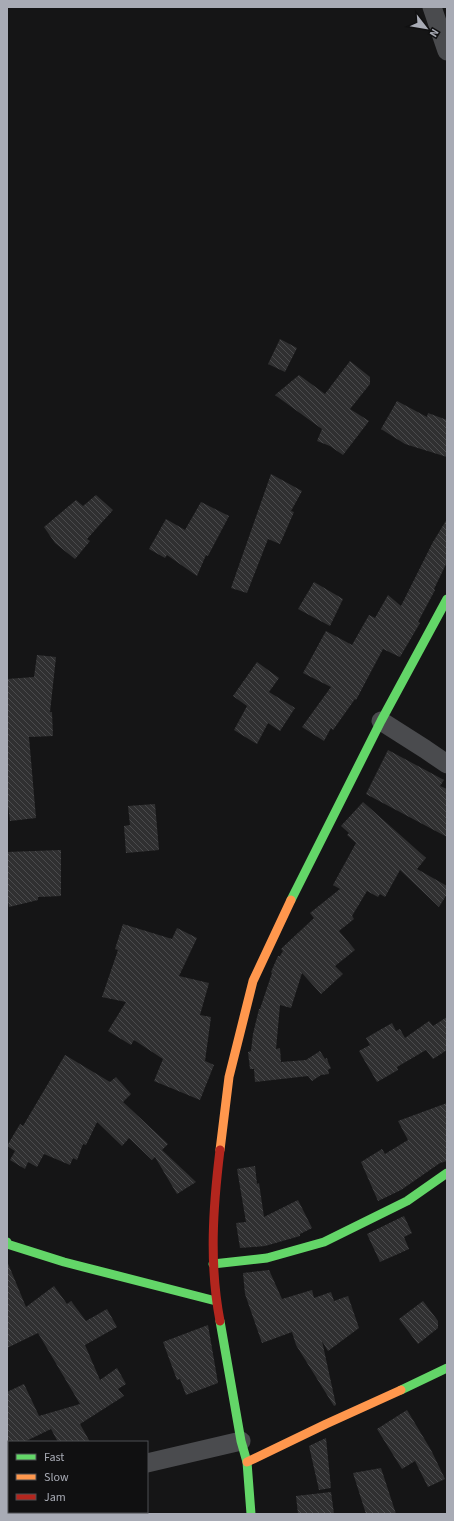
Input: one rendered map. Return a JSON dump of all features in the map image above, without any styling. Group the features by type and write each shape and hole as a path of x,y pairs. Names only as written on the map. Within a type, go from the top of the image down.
{"street":[{"path":"432,7 447,51"},
{"path":"251,1514 247,1462 241,1441 216,1301 213,1264 214,1197 229,1077 253,981 298,884 381,721 447,599"},
{"path":"381,721 447,764"},
{"path":"213,1264 267,1258 324,1242 407,1201 447,1173"},
{"path":"7,1242 7,1244 64,1262 216,1301"},
{"path":"247,1462 447,1368"},
{"path":"148,1463 241,1441"}],"building":[{"path":"280,339 297,348 285,372 268,364"},
{"path":"350,361 370,377 370,384 350,409 369,421 343,455 330,446 317,441 322,429 275,395 299,375 325,394"},
{"path":"397,401 427,417 428,413 447,420 447,457 405,444 381,429"},
{"path":"271,474 302,491 291,511 294,512 280,544 268,539 247,593 231,588"},
{"path":"96,495 113,510 87,539 90,541 75,559 55,543 44,527 76,500 83,506"},
{"path":"201,502 229,516 208,556 206,555 197,576 167,555 165,558 149,549 166,519 185,530"},
{"path":"447,519 447,562 434,589 435,590 418,622 420,623 400,657 383,649 356,700 355,699 333,730 331,728 324,741 302,727 331,687 303,673 326,631 352,645 369,615 375,618 388,595 401,606 433,542"},
{"path":"314,582 343,599 330,626 298,609"},
{"path":"37,655 56,657 50,712 52,712 53,736 29,737 36,818 10,821 7,798 7,679 34,677"},
{"path":"257,662 279,678 269,692 295,708 280,731 268,723 257,744 234,730 247,706 233,696"},
{"path":"388,750 444,780 440,786 447,789 447,837 366,794"},
{"path":"363,802 426,858 417,869 447,886 447,894 439,907 400,870 385,897 380,894 378,897 367,891 352,916 354,919 339,931 355,950 335,966 343,974 321,994 302,973 291,1008 280,1005 276,1049 280,1048 281,1062 306,1060 320,1051 325,1059 327,1058 331,1068 328,1070 329,1074 321,1075 312,1081 308,1076 255,1082 254,1069 250,1069 248,1052 251,1051 253,1034 259,1009 272,973 271,972 278,956 280,956 283,951 281,949 314,918 310,913 340,889 333,885 356,843 347,835 349,833 341,826"},
{"path":"155,804 159,850 126,853 124,826 130,825 128,806"},
{"path":"61,850 61,896 38,897 38,900 9,907 7,894 7,852"},
{"path":"123,924 172,939 177,928 197,938 179,976 209,983 200,1015 211,1017 205,1061 214,1065 200,1100 154,1081 163,1059 134,1040 131,1045 108,1031 126,1002 102,997 118,950 115,949"},
{"path":"447,1017 447,1050 433,1059 426,1050 397,1067 398,1070 377,1082 359,1051 370,1045 366,1038 392,1023 396,1031 400,1029 405,1038 429,1021 433,1026"},
{"path":"65,1055 110,1082 116,1077 131,1094 123,1102 168,1144 162,1150 196,1182 177,1194 155,1157 152,1160 129,1138 122,1146 97,1122 86,1145 83,1144 77,1160 73,1158 70,1165 44,1154 37,1167 28,1162 25,1169 10,1160 15,1151 7,1146 20,1124 23,1126"},
{"path":"447,1103 447,1161 440,1163 401,1190 378,1201 361,1162 382,1149 385,1154 408,1140 398,1121"},
{"path":"255,1166 264,1217 298,1200 312,1228 300,1234 300,1236 265,1246 240,1248 236,1223 246,1222 237,1169"},
{"path":"404,1216 412,1233 404,1237 409,1249 380,1262 367,1234"},
{"path":"7,1261 26,1307 54,1286 67,1304 71,1301 86,1321 107,1309 117,1327 85,1345 100,1380 117,1368 126,1384 118,1389 124,1396 80,1424 89,1441 57,1441 51,1429 26,1441 7,1442 7,1392 24,1384 39,1416 80,1404 38,1333 7,1348"},
{"path":"269,1270 282,1299 312,1290 314,1298 331,1292 334,1301 348,1296 359,1328 328,1351 322,1341 336,1405 334,1406 296,1345 292,1332 262,1343 245,1294 243,1273"},
{"path":"423,1301 438,1321 438,1328 418,1344 399,1319"},
{"path":"208,1325 218,1383 186,1395 180,1379 177,1380 163,1342"},
{"path":"407,1410 431,1450 445,1479 428,1487 415,1461 402,1469 377,1429"},
{"path":"326,1438 331,1488 319,1490 309,1446"},
{"path":"381,1468 396,1514 366,1514 353,1473"},
{"path":"331,1492 334,1514 298,1514 296,1496"}],"traffic: fast":[{"path":"291,900 381,721 447,599"},
{"path":"213,1264 267,1258 324,1242 407,1201 447,1173"},
{"path":"7,1242 7,1244 64,1262 216,1301"},
{"path":"220,1321 241,1441 247,1462 251,1514"},
{"path":"401,1390 447,1368"}],"traffic: slow":[{"path":"220,1150 229,1077 253,981 291,900"},
{"path":"247,1462 401,1390"}],"traffic: jam":[{"path":"220,1150 214,1214 213,1257 214,1278 220,1321"}]}
